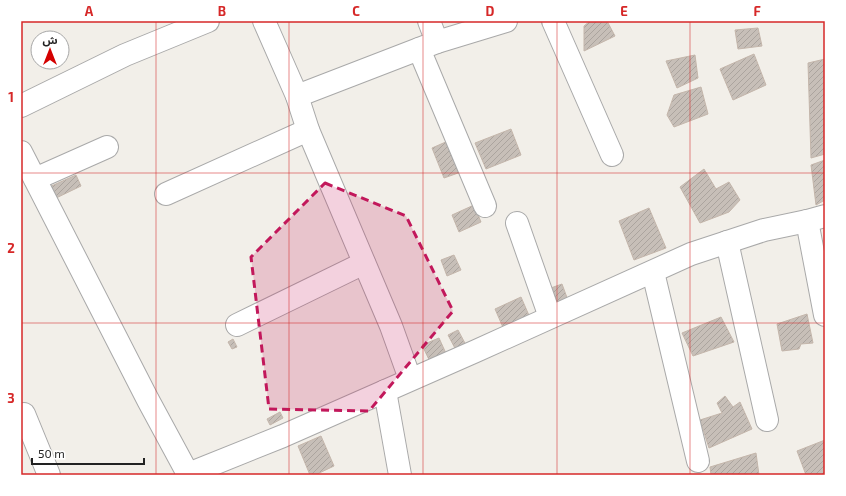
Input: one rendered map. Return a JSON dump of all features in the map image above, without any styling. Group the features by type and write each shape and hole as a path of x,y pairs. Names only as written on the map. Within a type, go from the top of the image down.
{"street":[{"path":"21,106 125,55 208,21"},
{"path":"264,21 297,96 308,130 391,326 410,379"},
{"path":"429,21 428,45 485,206"},
{"path":"297,96 428,45 506,21"},
{"path":"553,21 612,155"},
{"path":"166,194 308,130"},
{"path":"35,179 107,147"},
{"path":"21,152 187,474 283,436 691,254 764,230 816,219 825,315"},
{"path":"517,223 550,318"},
{"path":"727,242 767,420"},
{"path":"237,325 364,263"},
{"path":"653,272 698,462"},
{"path":"385,391 400,475"},
{"path":"24,414 49,475"}],"highlighted area":[{"path":"325,183 406,216 453,311 369,411 269,409 251,257"}],"building":[{"path":"590,21 607,21 615,36 584,51 584,26"},
{"path":"758,28 762,46 738,49 735,30"},
{"path":"754,54 766,85 733,100 720,69"},
{"path":"695,55 698,78 677,88 666,61"},
{"path":"825,59 825,154 811,158 808,63"},
{"path":"701,87 708,114 674,127 667,115 674,95"},
{"path":"511,129 521,155 486,169 475,143"},
{"path":"448,141 461,172 444,178 432,148"},
{"path":"825,160 825,200 816,205 811,165"},
{"path":"704,169 716,189 729,182 740,200 729,212 700,223 680,187"},
{"path":"76,175 81,186 52,200 47,188"},
{"path":"474,205 481,222 459,232 452,215"},
{"path":"649,208 666,248 634,260 619,221"},
{"path":"454,255 461,270 447,276 441,260"},
{"path":"562,284 569,303 555,307 548,289"},
{"path":"521,297 531,320 505,332 495,309"},
{"path":"807,314 813,343 801,344 799,349 782,351 777,324"},
{"path":"721,317 734,342 693,356 682,333"},
{"path":"458,330 467,347 457,352 448,335"},
{"path":"439,338 449,360 433,368 422,345"},
{"path":"233,339 237,347 232,349 228,342"},
{"path":"725,396 733,407 740,402 752,429 709,448 700,420 722,413 717,403"},
{"path":"280,412 283,418 270,425 267,419"},
{"path":"321,436 334,466 315,475 310,475 298,446"},
{"path":"825,440 825,475 806,475 797,451"},
{"path":"756,453 759,475 711,475 710,467"}]}
